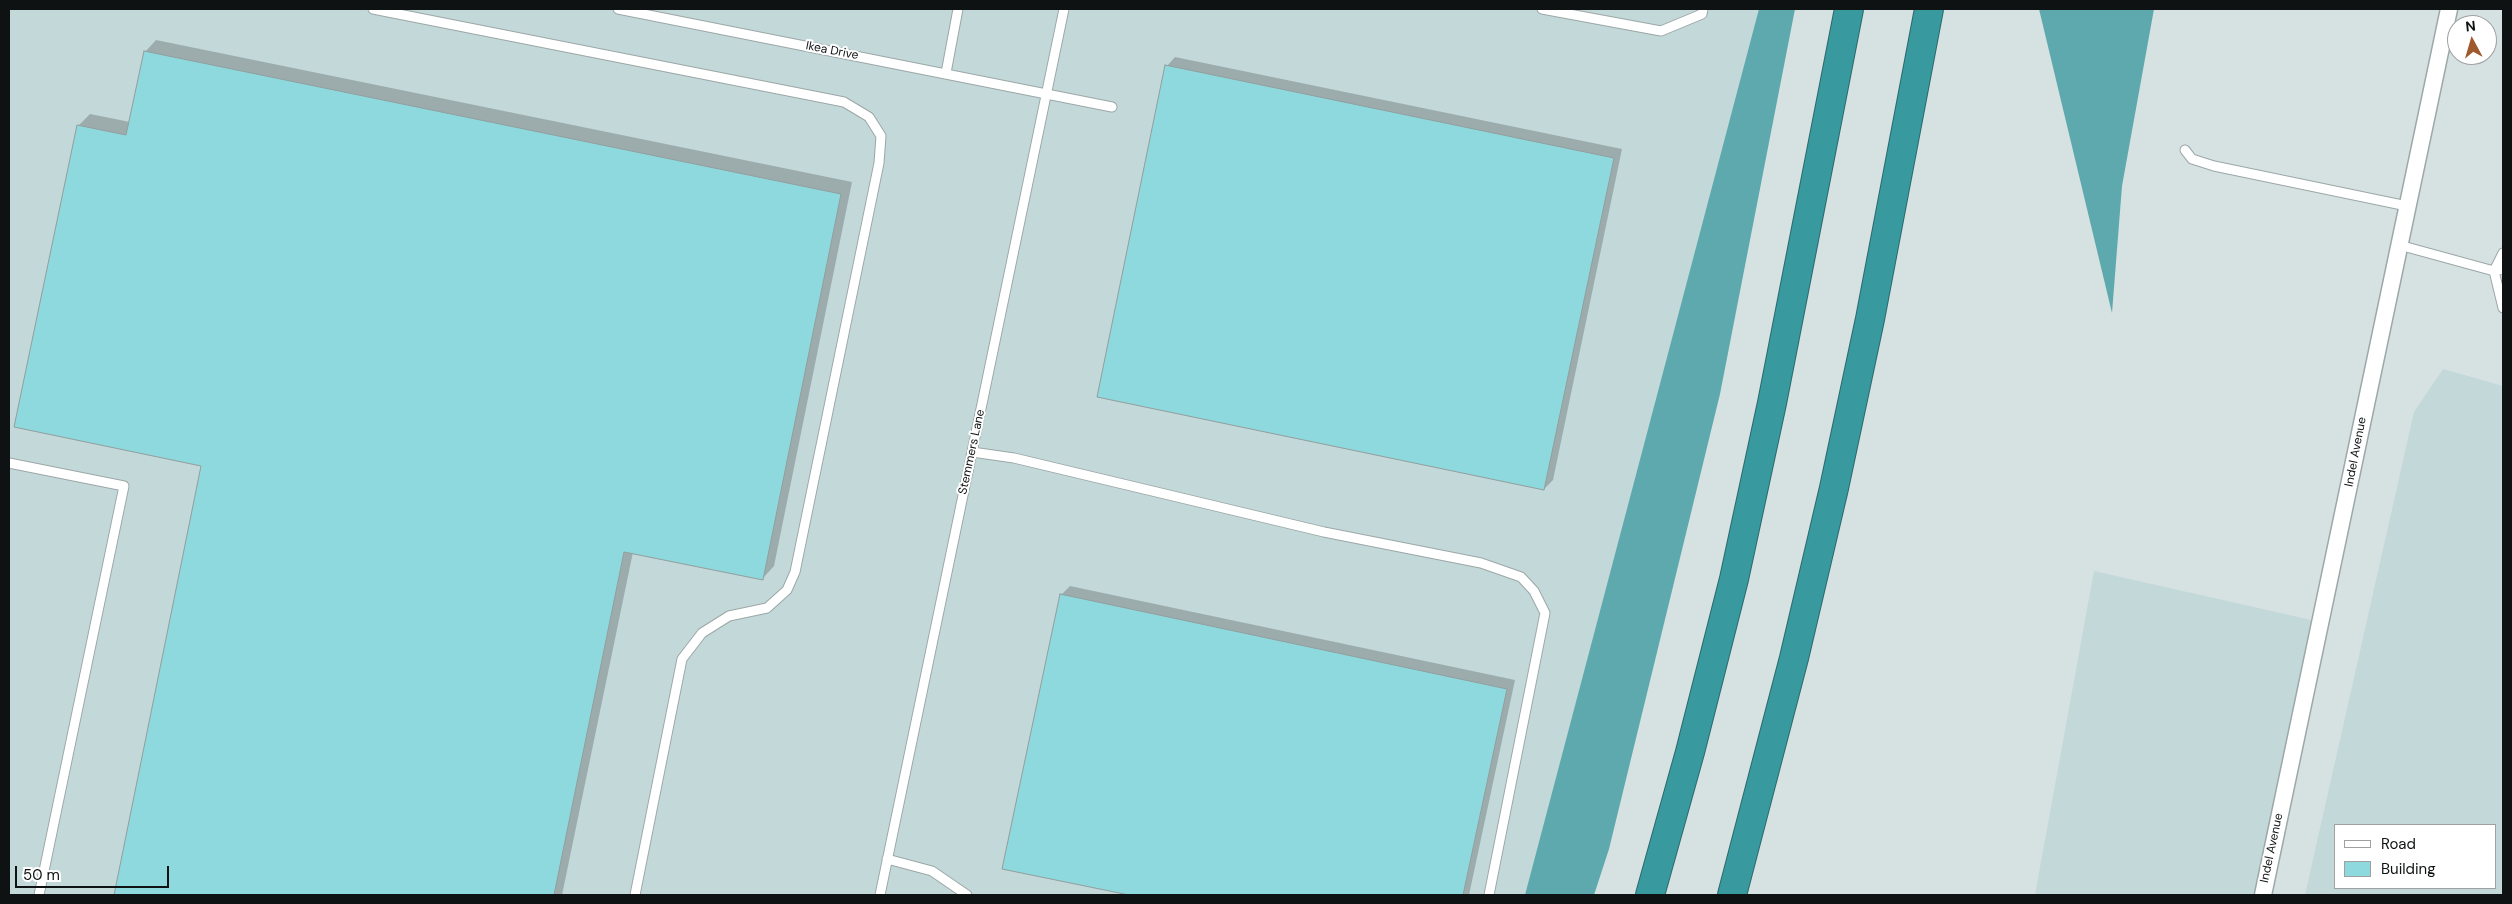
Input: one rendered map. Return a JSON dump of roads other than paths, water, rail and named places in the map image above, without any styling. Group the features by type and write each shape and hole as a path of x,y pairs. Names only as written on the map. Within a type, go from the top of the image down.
{"highway":[{"path":"1650,895 1698,723 1734,579 1772,403 1849,9"},
{"path":"1732,895 1785,695 1836,479 1870,319 1929,9"}],"street":[{"name":"Indel Avenue","path":"2263,895 2334,565 2398,244 2449,9"}],"lane":[{"path":"373,9 844,102 869,117 881,136 879,162 795,572 787,590 767,608 729,616 702,633 682,659 635,895"},
{"name":"Ikea Drive","path":"618,9 1046,92 1112,107"},
{"path":"946,73 958,9"},
{"name":"Stemmers Lane","path":"880,895 1064,9"},
{"path":"1542,9 1661,31 1702,14 1703,9"},
{"path":"2185,150 2192,159 2214,166 2407,206"},
{"path":"2398,244 2499,270"},
{"path":"2503,253 2499,270 2503,308"},
{"path":"972,452 1014,458 1324,532 1481,564 1521,577 1534,591 1545,613 1489,895"},
{"path":"9,462 124,486 38,895"},
{"path":"887,859 932,871 967,895"}]}
